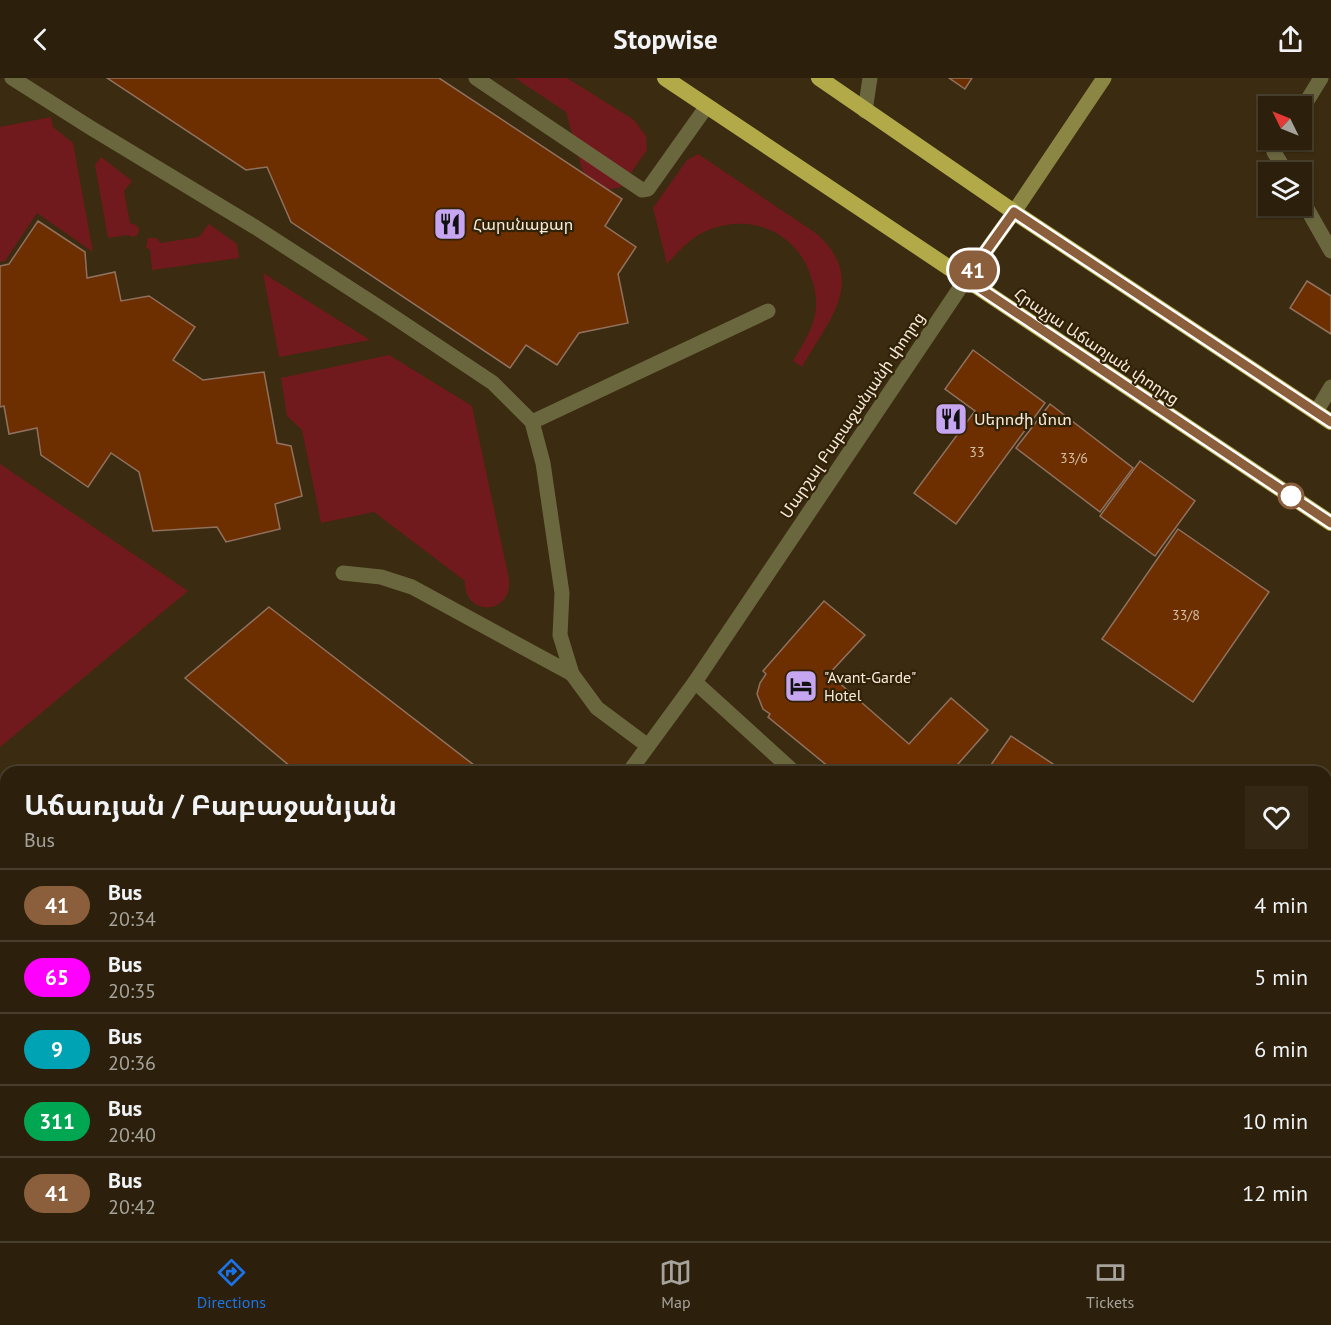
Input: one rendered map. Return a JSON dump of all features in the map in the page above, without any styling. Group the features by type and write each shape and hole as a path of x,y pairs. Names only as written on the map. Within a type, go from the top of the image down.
{"highway":[{"name":"Հրաչյա Աճառյան փողոց","path":"665,78 1331,523"},
{"path":"819,78 1014,212 1331,422"}],"main road":[{"name":"Մարշալ Բաբաջանյանի փողոց","path":"966,279 1104,78"}],"street":[{"path":"12,78 255,227 418,333 493,383 532,422 543,463 562,592 560,635 572,674 597,708 648,746"},
{"path":"476,78 642,190 648,189 707,106"},
{"path":"866,111 870,78"},
{"path":"1310,96 1321,78"},
{"path":"1311,216 1331,250"},
{"name":"Մարշալ Բաբաջանյանի փողոց","path":"633,766 695,682 966,279"},
{"path":"532,422 768,311"},
{"path":"1316,412 1331,387"},
{"path":"343,573 381,577 412,587 572,674"},
{"path":"695,682 787,766"}],"shaded area":[{"path":"515,78 567,78 634,120 646,136 647,150 621,187 603,191 590,184 582,169 566,112"},
{"path":"51,117 53,127 73,143 93,252 37,213 5,261 0,262 0,127"},
{"path":"698,154 817,234 832,251 840,268 842,284 839,300 823,333 802,367 793,361 813,322 816,307 815,293 809,271 792,244 766,228 737,224 722,226 695,237 667,264 653,208 687,160"},
{"path":"101,157 132,181 124,191 130,223 139,229 138,234 134,237 127,235 108,238 95,165"},
{"path":"209,224 237,244 239,258 152,270 150,250 146,247 148,238 157,238 160,243 199,237"},
{"path":"263,273 370,340 279,357"},
{"path":"389,355 472,406 509,579 508,591 504,600 496,605 479,606 472,601 466,593 465,581 374,512 321,523 302,430 287,416 281,378"},
{"path":"0,464 188,591 0,747"}],"building":[{"name":"Հարսնաքար","path":"107,78 439,78 622,199 605,226 636,247 618,274 628,323 579,333 557,365 526,345 510,368 291,222 267,167 246,170"},
{"path":"949,78 972,78 965,89"},
{"path":"38,221 85,252 87,278 115,272 121,301 149,296 195,327 173,360 203,380 264,372 277,443 291,446 302,496 275,504 280,529 226,542 217,527 153,531 139,472 111,453 88,487 41,455 37,428 9,434 4,406 0,407 0,266 9,264"},
{"path":"1307,281 1331,296 1331,334 1290,308"},
{"path":"973,350 1045,403 956,524 914,493 975,411 945,389"},
{"path":"1050,404 1133,468 1100,512 1016,448"},
{"path":"1140,461 1195,501 1155,556 1100,516"},
{"path":"1178,529 1269,592 1193,702 1102,639"},
{"name":"\"Avant-Garde\" Hotel","path":"824,601 865,635 829,674 909,744 951,698 988,730 956,766 828,766 768,717 770,714 763,709 757,694 766,674 763,671"},
{"path":"269,607 475,766 290,766 185,678"},
{"path":"1011,736 1056,766 990,766"}],"bus line":[{"name":"41","path":"1331,422 1014,212 966,279 1331,523"}],"place":[{"name":"Հարսնաքար","path":"450,224"},
{"name":"Սերոժի մոտ","path":"951,419"},
{"name":"\"Avant-Garde\" Hotel","path":"801,686"}]}
